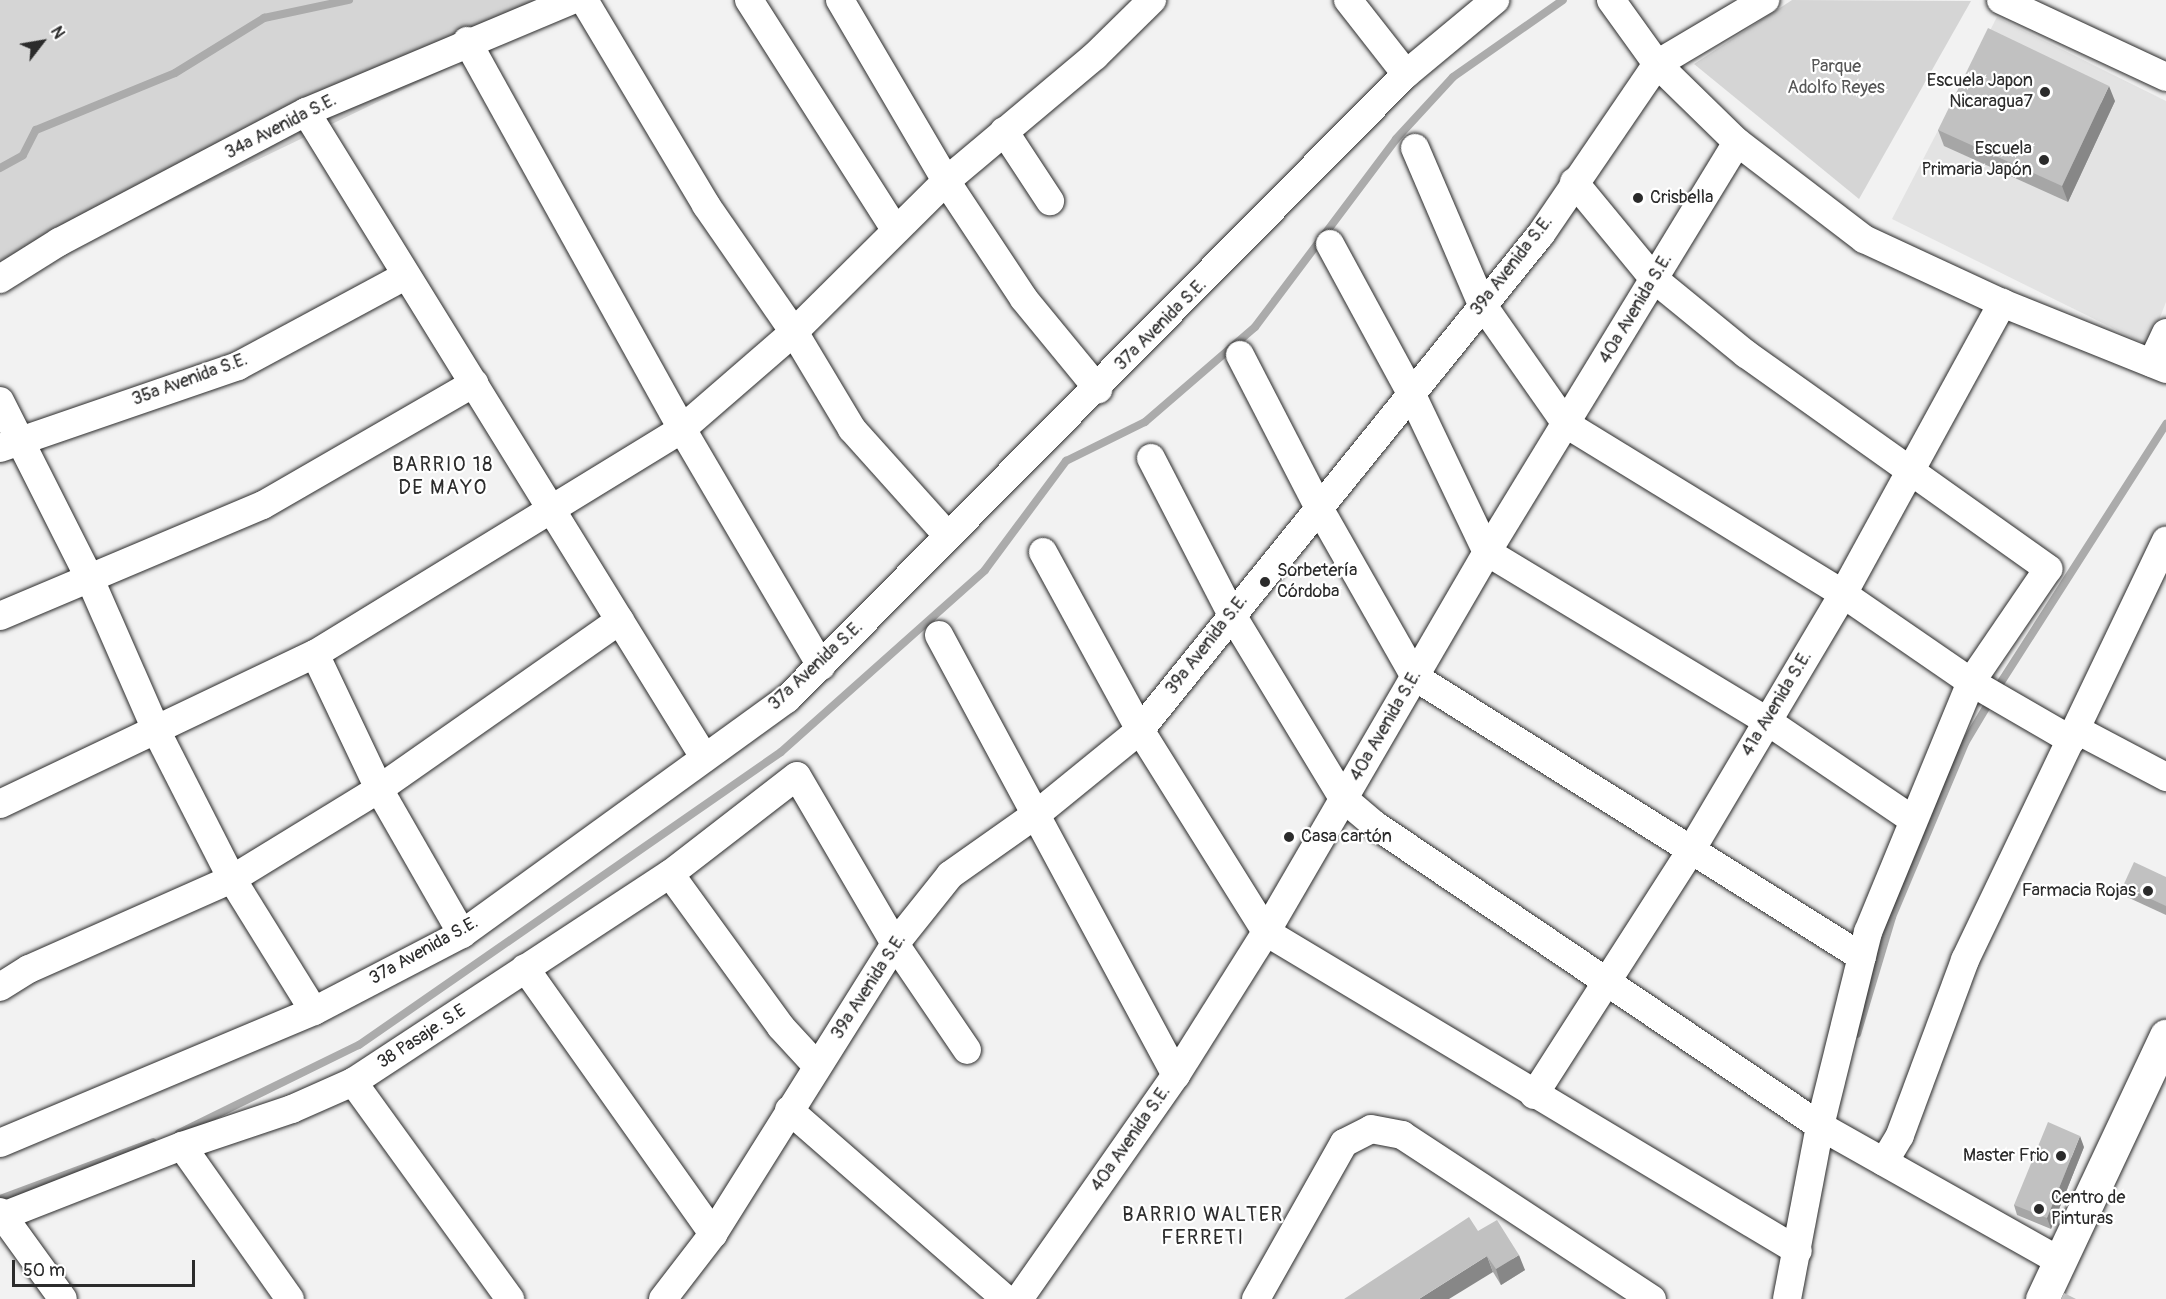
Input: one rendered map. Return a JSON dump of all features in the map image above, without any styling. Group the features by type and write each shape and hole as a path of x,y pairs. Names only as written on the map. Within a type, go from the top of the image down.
{"street":[{"name":"34a Avenida S.E.","path":"0,279 59,242 306,112 467,41 573,0"},
{"path":"584,0 706,205 794,332 852,429 947,535"},
{"path":"749,0 895,230"},
{"path":"840,0 946,181 1024,299 1098,389"},
{"path":"0,804 157,732 315,654 682,429 794,332 946,181 1095,56 1152,0"},
{"path":"1348,0 1406,74"},
{"name":"37a Avenida S.E.","path":"0,1143 314,1011 462,934 787,699 947,535 1098,389 1406,74 1495,0"},
{"path":"1611,0 1657,64 1737,142 1864,239 2002,303 2159,366 2166,333"},
{"name":"39a Avenida S.E.","path":"663,1299 713,1234 895,944 950,874 1038,813 1140,730 1318,506 1540,234 1657,64 1765,0"},
{"path":"2001,0 2166,77"},
{"path":"467,41 682,429 821,666"},
{"path":"306,112 405,276 553,508 704,758"},
{"path":"1004,131 1050,201"},
{"name":"40a Avenida S.E.","path":"1019,1299 1176,1075 1266,932 1487,552 1737,142"},
{"path":"1415,148 1482,304 1566,424 1843,594 1971,682 2074,735 2166,777"},
{"path":"1574,182 1654,279 1746,354 1912,469 2048,569 1971,682 1913,820 1862,957 1820,1126 1798,1251 1787,1299"},
{"path":"1330,244 1411,393 1487,552 1767,721 1913,820"},
{"name":"35a Avenida S.E.","path":"10,443 238,366 405,276"},
{"name":"41a Avenida S.E.","path":"1534,1095 1690,852 1843,594 2002,303"},
{"path":"1240,355 1318,506 1415,677 1690,852 1862,957"},
{"path":"0,616 263,505 474,383"},
{"path":"0,401 10,443 89,577 157,732 232,879 314,1011"},
{"path":"1151,458 1232,615 1343,798 1375,825 1820,1126 2060,1261"},
{"path":"1884,1162 1899,1135 1965,960 2166,541"},
{"path":"1043,552 1140,730 1266,932 1534,1095 1798,1251"},
{"path":"0,987 29,969 232,879 379,789 620,620"},
{"path":"939,634 1038,813 1176,1075"},
{"path":"315,654 379,789 462,934"},
{"name":"38 Pasaje. S.E","path":"1,1214 182,1146 292,1109 353,1082 670,874 797,776 895,944"},
{"path":"670,874 781,1027 817,1066"},
{"path":"895,944 967,1050"},
{"path":"525,968 713,1234"},
{"path":"2042,1299 2166,1036"},
{"path":"353,1082 510,1299"},
{"path":"789,1110 1006,1299"},
{"path":"1256,1299 1344,1143 1371,1129 1402,1135 1652,1299"},
{"path":"182,1146 290,1299"},
{"path":"1,1214 63,1299"}],"shaded area":[{"name":"Escuela Primaria Japón","path":"1997,17 2166,101 2166,302 2149,346 1892,219"}],"green space":[{"path":"0,0 603,0 473,56 0,284"},
{"name":"Parque Adolfo Reyes","path":"1792,0 1971,1 1859,199 1694,64"}],"building":[{"path":"1988,28 2109,86 2062,186 1938,130"},
{"name":"Farmacia Rojas","path":"2134,862 2166,877 2166,906 2123,886"},
{"path":"2048,1122 2080,1136 2047,1218 2014,1205"},
{"path":"1469,1217 1478,1231 1497,1220 1519,1255 1496,1269 1487,1256 1419,1299 1344,1299"},
{"path":"2064,1293 2076,1299 2061,1299"}],"waterway":[{"path":"0,168 23,155 36,130 175,73 264,18 349,0"},
{"path":"179,1133 359,1045 781,752 985,570 1066,461 1145,422 1255,327 1396,139 1453,77 1563,0"},
{"path":"1996,690 2166,424"},
{"path":"1857,1034 1892,917 1965,743 1990,701"},
{"path":"0,1199 153,1142"}],"place":[{"name":"Escuela Japon Nicaragua7","path":"2045,92"},
{"name":"Escuela Primaria Japón","path":"2044,160"},
{"name":"Crisbella","path":"1638,198"},
{"name":"Sorbetería Córdoba","path":"1265,582"},
{"name":"Casa cartón","path":"1289,837"},
{"name":"Farmacia Rojas","path":"2148,891"},
{"name":"Master Frio","path":"2061,1156"},
{"name":"Centro de Pinturas","path":"2039,1209"}],"district":[{"name":"BARRIO 18 DE MAYO","path":"443,476"},
{"name":"BARRIO WALTER FERRETI","path":"1203,1226"}]}
